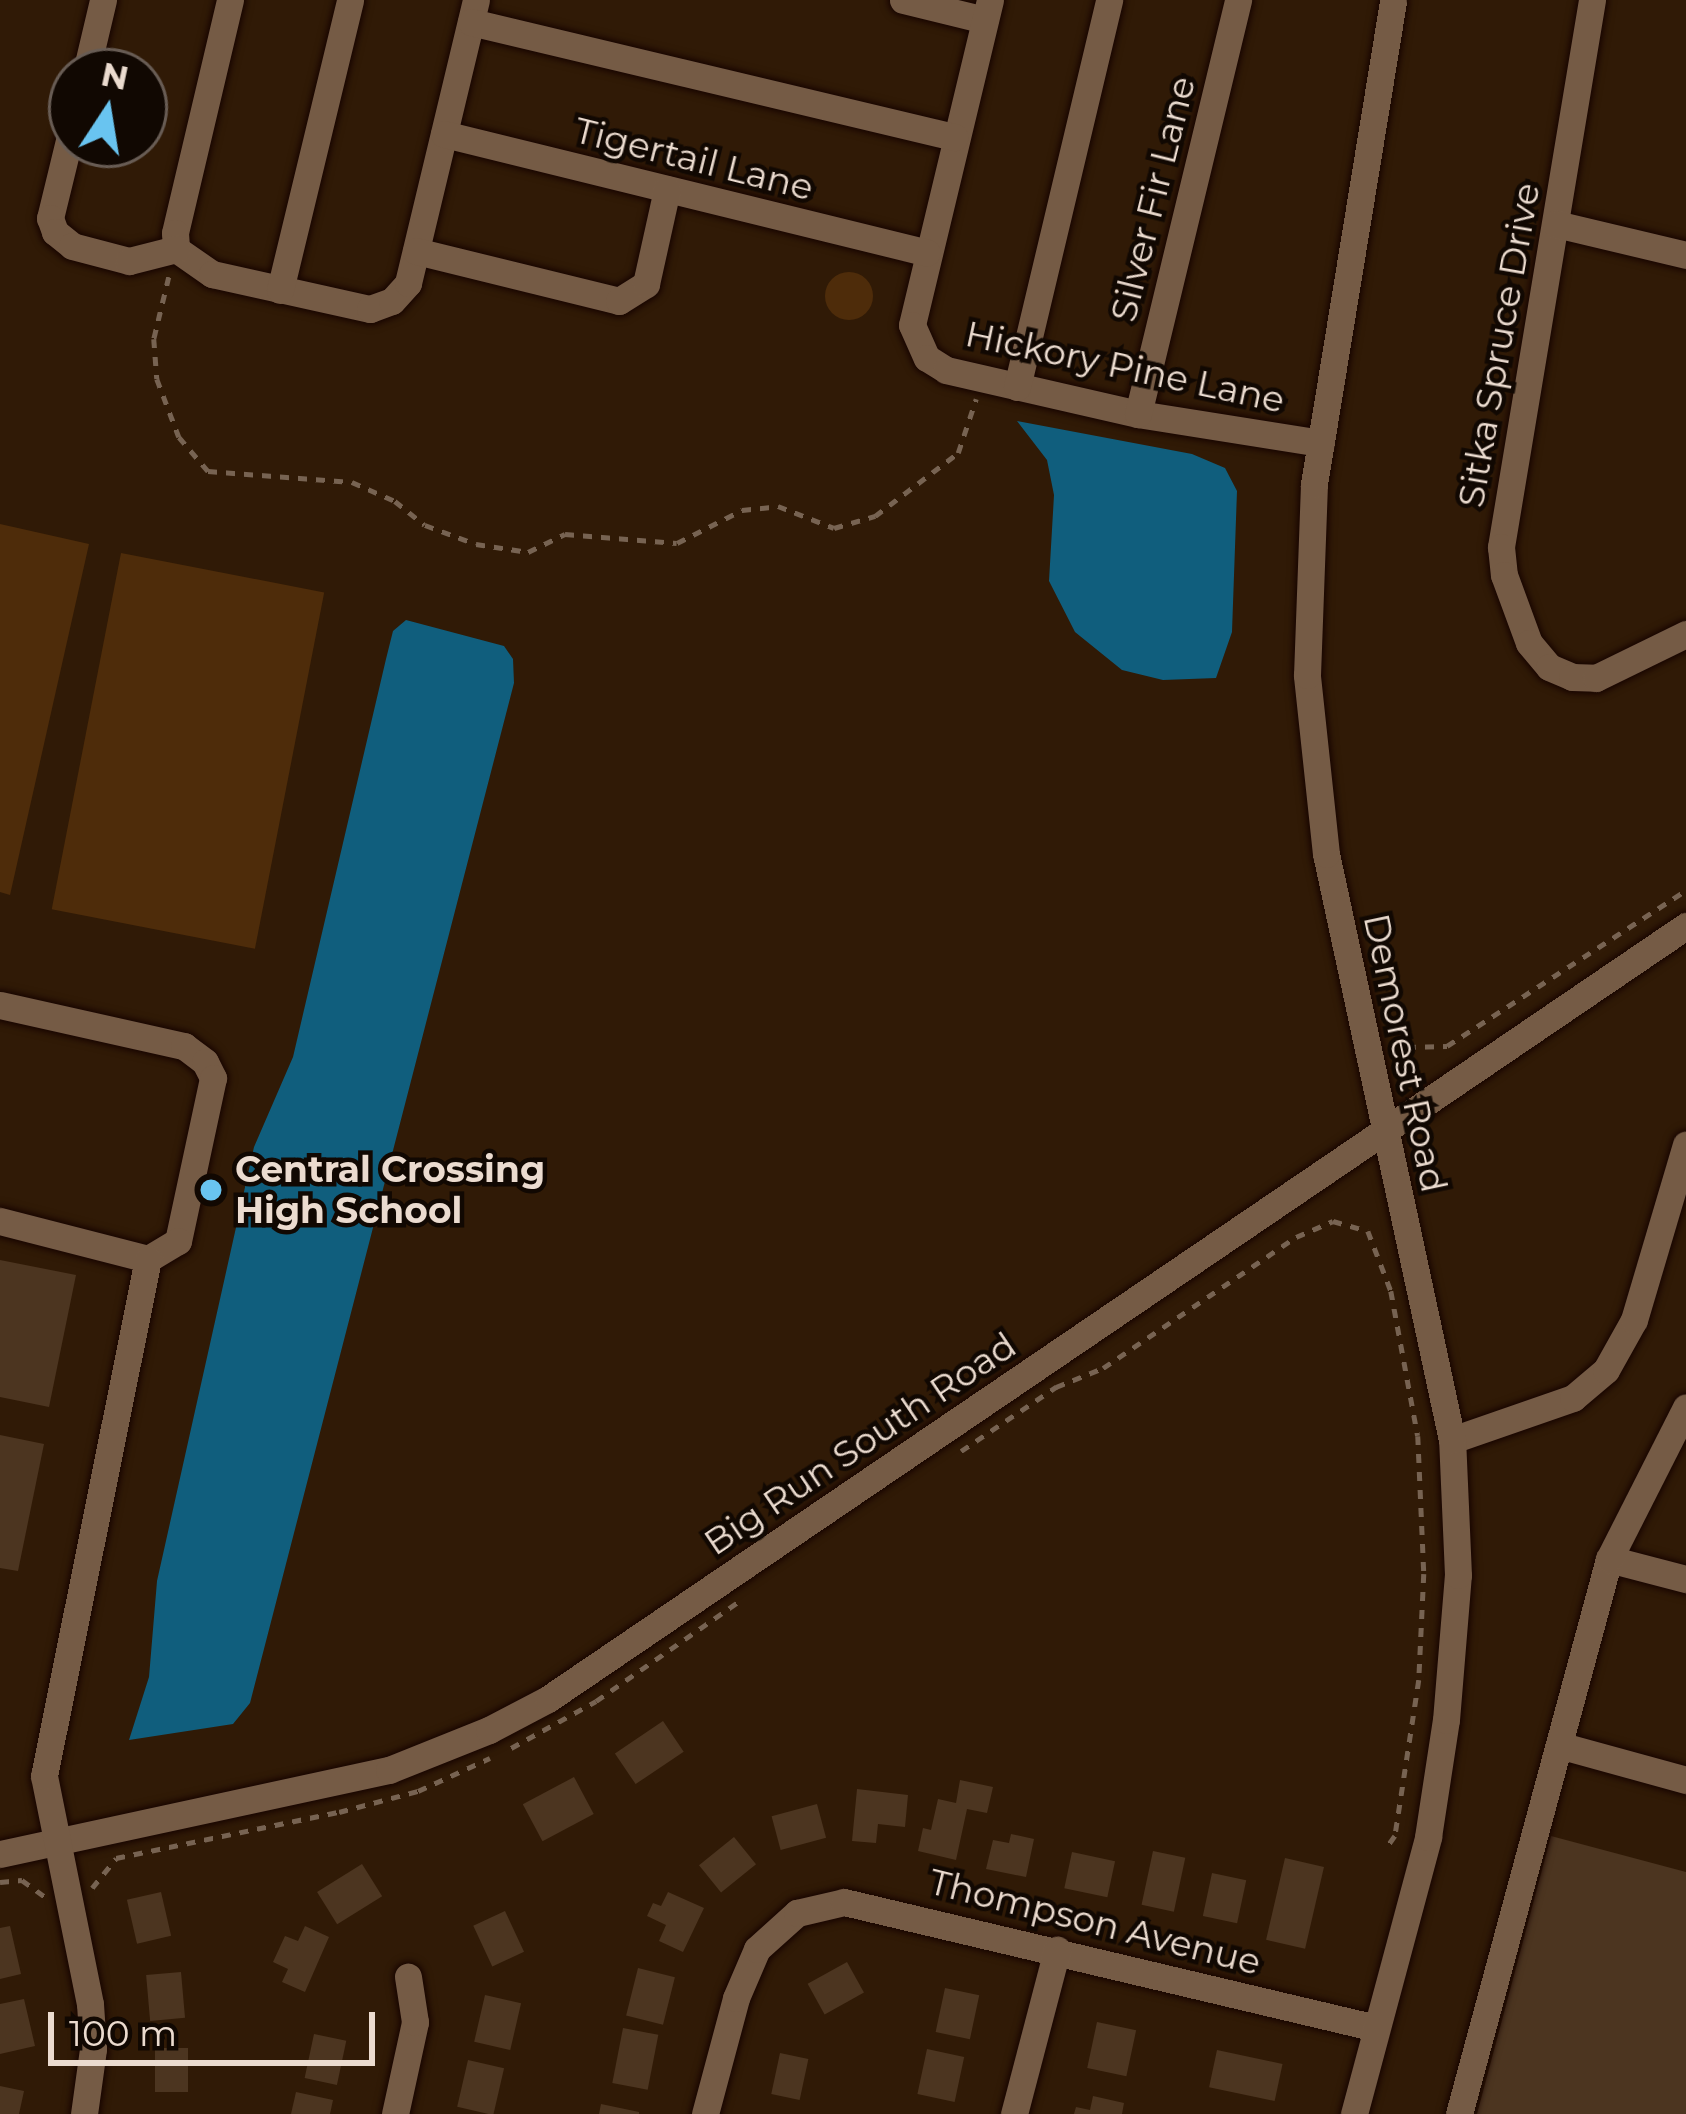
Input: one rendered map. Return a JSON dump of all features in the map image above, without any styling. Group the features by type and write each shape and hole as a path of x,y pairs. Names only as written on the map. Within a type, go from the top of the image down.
{"street":[{"path":"92,48 103,0"},
{"path":"176,249 175,233 230,0"},
{"path":"280,290 350,0"},
{"path":"903,0 987,10"},
{"path":"1017,386 1109,0"},
{"name":"Silver Fir Lane","path":"1138,414 1238,0"},
{"name":"Demorest Road","path":"1354,2114 1428,1837 1444,1739 1458,1575 1452,1440 1326,854 1307,675 1321,443 1393,0"},
{"name":"Sitka Spruce Drive","path":"1592,0 1501,547 1514,610 1529,643 1549,667 1571,677 1596,678 1686,634"},
{"name":"Hickory Pine Lane","path":"987,10 912,326 927,358 979,377 1138,414 1321,443"},
{"path":"62,168 50,218 55,232 72,246 129,261 176,249 212,274 370,309 392,301 408,283 474,11 955,137"},
{"name":"Tigertail Lane","path":"444,134 927,253"},
{"path":"416,251 619,302 646,284 667,189"},
{"path":"1556,224 1686,255"},
{"name":"Big Run South Road","path":"0,1854 389,1769 531,1708 1686,926"},
{"path":"0,1005 184,1046 206,1062 213,1078 178,1241 148,1259 0,1221"},
{"path":"1452,1440 1573,1398 1606,1370 1634,1320 1686,1145"},
{"path":"84,2114 93,2049 62,1842 44,1776 148,1259"},
{"path":"1460,2114 1609,1559 1683,1420"},
{"path":"1609,1559 1686,1579"},
{"path":"1559,1745 1686,1780"},
{"name":"Thompson Avenue","path":"705,2114 746,1971 757,1949 797,1913 844,1902 1376,2028"},
{"path":"1014,2114 1057,1950"},
{"path":"394,2114 416,2022 408,1977"}],"path":[{"path":"176,249 154,339 157,379 179,437 208,471 352,482 395,501 425,525 476,544 528,552 565,534 677,543 742,510 778,506 834,528 875,516 958,453 973,417 979,377"},
{"path":"1383,1014 1394,1036 1407,1047 1447,1046 1686,890"},
{"path":"959,1452 1056,1388 1103,1368 1296,1237 1333,1221 1368,1231 1390,1291 1418,1436 1424,1574 1419,1680 1395,1836 1386,1849"},
{"path":"0,1882 22,1880 41,1898 93,1887 116,1858 418,1791 538,1736 748,1595"}],"shaded area":[{"path":"849,272 866,279 873,296 866,313 849,320 832,313 825,296 832,279"},
{"path":"0,524 89,544 10,895 0,892"},
{"path":"121,553 324,592 255,949 52,909"}],"water":[{"path":"1017,421 1192,454 1225,468 1237,491 1232,632 1216,678 1163,680 1122,670 1075,632 1049,581 1054,495 1047,460"},
{"path":"406,620 504,646 513,659 514,683 250,1703 233,1724 129,1740 149,1677 157,1581 254,1147 293,1057 393,631"}],"building":[{"path":"0,1260 76,1275 49,1407 0,1397"},
{"path":"0,1435 44,1444 18,1571 0,1568"},
{"path":"663,1721 684,1752 636,1784 615,1753"},
{"path":"574,1777 594,1814 543,1841 523,1804"},
{"path":"960,1780 993,1787 987,1813 967,1809 956,1860 918,1851 923,1828 931,1830 938,1799 956,1803"},
{"path":"857,1789 908,1795 905,1827 878,1824 876,1843 852,1841"},
{"path":"817,1804 826,1838 781,1850 772,1816"},
{"path":"1011,1834 1034,1839 1026,1877 986,1869 993,1840 1009,1843"},
{"path":"1551,1836 1686,1872 1686,2114 1477,2114"},
{"path":"734,1837 756,1864 721,1893 699,1865"},
{"path":"1153,1851 1185,1858 1174,1912 1142,1905"},
{"path":"1072,1852 1115,1861 1107,1897 1064,1888"},
{"path":"1285,1858 1324,1867 1305,1949 1266,1940"},
{"path":"362,1864 382,1896 337,1924 317,1892"},
{"path":"1212,1873 1246,1880 1237,1923 1203,1916"},
{"path":"161,1892 171,1936 137,1944 127,1900"},
{"path":"668,1892 704,1908 683,1952 659,1941 666,1925 647,1916 653,1903 661,1906"},
{"path":"505,1911 524,1952 492,1967 473,1926"},
{"path":"10,1926 21,1974 0,1979 0,1928"},
{"path":"305,1926 329,1937 305,1992 282,1982 288,1969 273,1962 285,1936 298,1941"},
{"path":"847,1962 864,1993 825,2014 808,1984"},
{"path":"638,1968 675,1977 663,2025 626,2016"},
{"path":"181,1972 185,2018 150,2021 146,1975"},
{"path":"945,1988 979,1995 970,2039 936,2032"},
{"path":"485,1995 521,2003 510,2050 474,2042"},
{"path":"24,1999 35,2046 0,2054 0,2004"},
{"path":"1097,2022 1136,2030 1126,2076 1087,2068"},
{"path":"623,2028 658,2035 648,2090 612,2083"},
{"path":"314,2034 346,2041 337,2085 305,2078"},
{"path":"155,2048 188,2048 188,2092 155,2092"},
{"path":"927,2049 964,2057 955,2102 917,2094"},
{"path":"1217,2050 1283,2064 1275,2101 1209,2087"},
{"path":"780,2053 808,2059 800,2100 771,2094"},
{"path":"468,2060 504,2068 494,2114 457,2107"},
{"path":"0,2086 24,2091 19,2114 0,2114"},
{"path":"296,2092 333,2100 330,2114 291,2114"},
{"path":"1093,2096 1124,2103 1122,2114 1074,2114 1076,2107 1090,2110"},
{"path":"601,2104 639,2112 639,2114 599,2114"}],"place":[{"name":"Central Crossing High School","path":"211,1190"}]}
